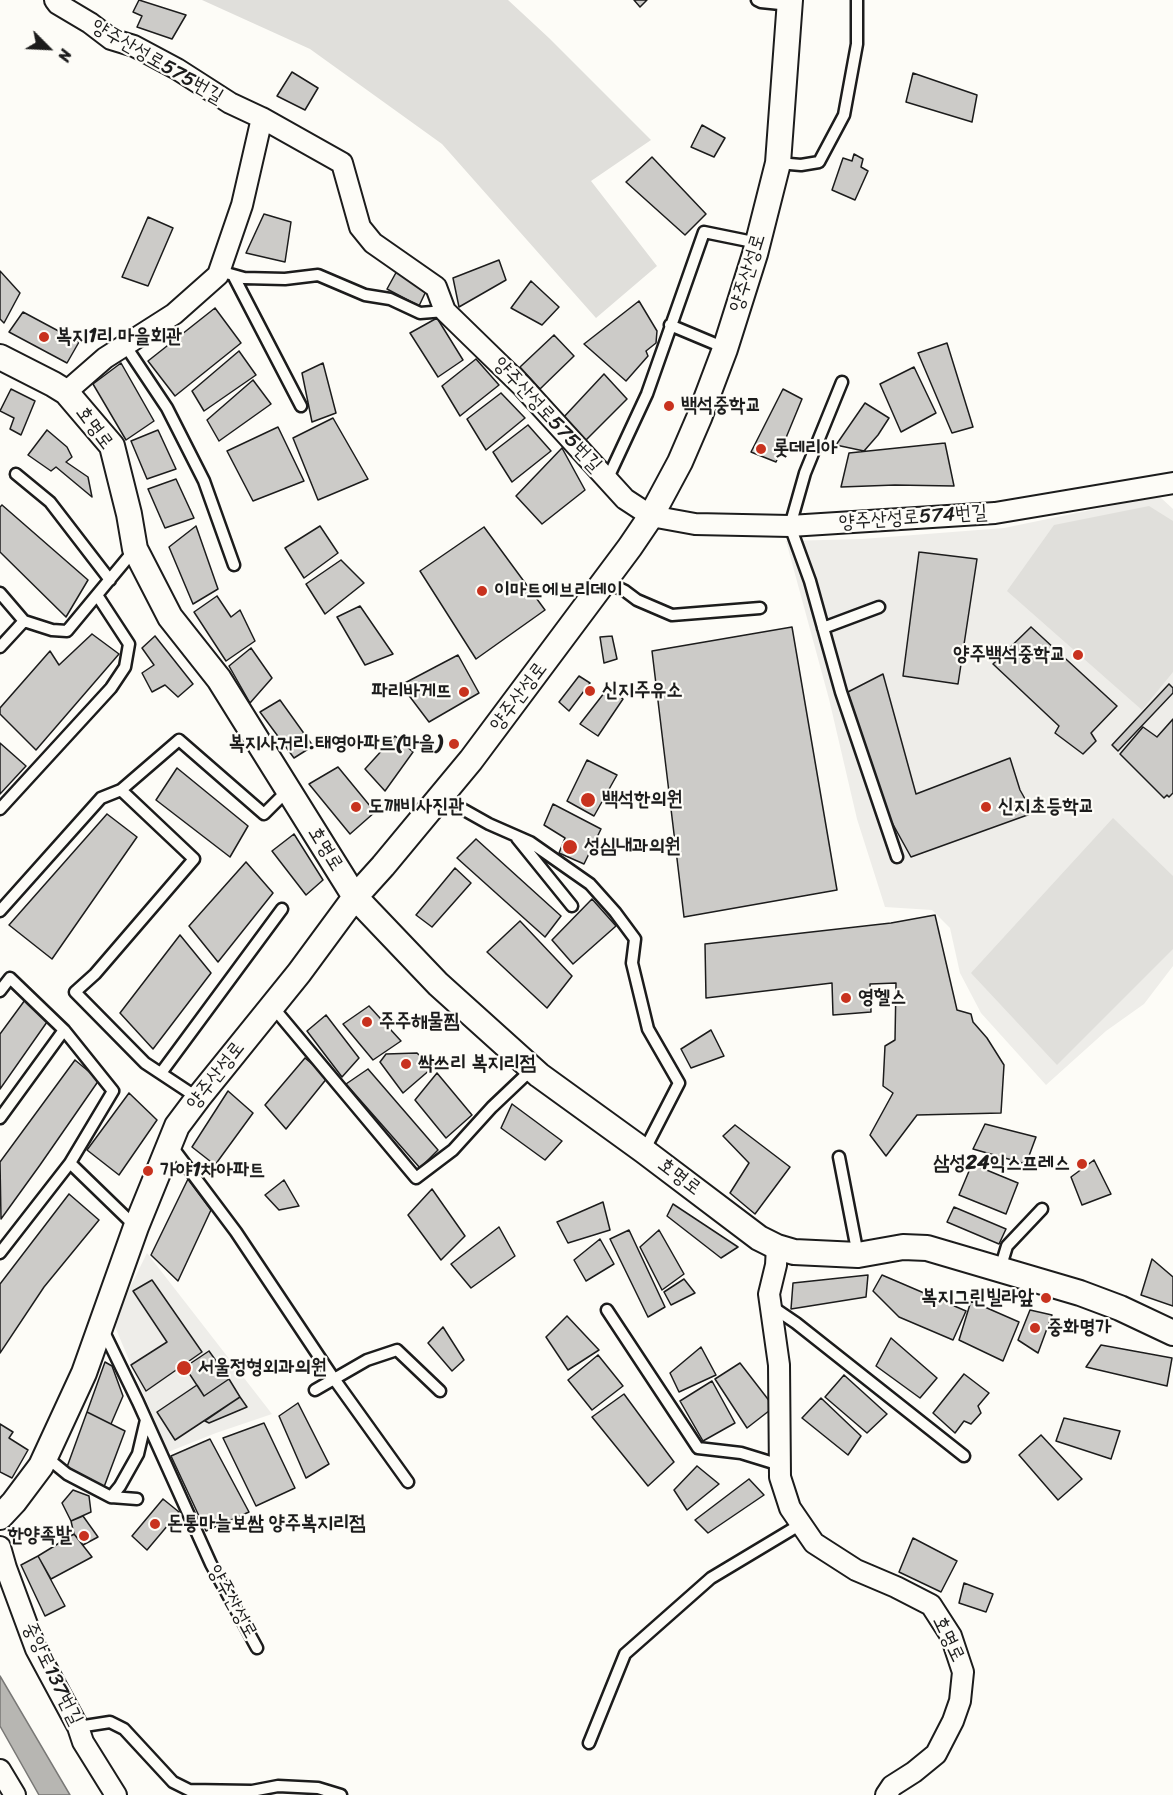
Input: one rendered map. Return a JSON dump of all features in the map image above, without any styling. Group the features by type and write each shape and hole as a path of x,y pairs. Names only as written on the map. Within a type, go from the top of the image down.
{"street":[{"name":"양주산성로575번길","path":"55,0 111,39 142,51 177,69 230,103 262,118 342,163 360,227 373,243 436,286 445,311 522,386 625,499 651,516"},
{"name":"양주산성로","path":"0,1517 41,1466 84,1373 136,1227 177,1126 324,940 355,897 441,797 606,581 651,516 680,462 725,348 758,243 778,163 790,3"},
{"path":"66,392 105,358 174,314 218,275 226,273 262,118"},
{"name":"호명로","path":"0,357 66,392 112,446 135,549 170,617 219,679 355,897 438,984 532,1068 759,1238 777,1247 794,1252 858,1255 903,1247 927,1248 1080,1293 1120,1308 1173,1333"},
{"name":"양주산성로574번길","path":"651,516 695,524 790,526 995,513 1173,483"},
{"name":"호명로","path":"777,1247 776,1265 769,1294 779,1365 780,1477 790,1508 814,1543 856,1570 930,1605 951,1635 963,1672 960,1701 953,1721 936,1754 892,1786 886,1795"},
{"name":"중앙로137번길","path":"0,1547 36,1649 78,1727 83,1742 116,1795"},
{"path":"0,1770 10,1793"}],"lane":[{"path":"758,0 790,3"},
{"path":"778,163 801,165 819,162 844,115 857,45 857,0"},
{"path":"607,480 647,394 704,232 758,243"},
{"path":"226,273 244,278 285,279 318,275 365,295 390,299 420,313 445,311"},
{"path":"226,273 301,406"},
{"path":"670,325 725,348"},
{"path":"125,345 167,408 204,482 234,565"},
{"path":"842,382 805,473 790,526 810,581 841,692 897,857"},
{"path":"16,474 50,502 110,580"},
{"path":"0,593 24,621 52,630 67,631 135,549"},
{"path":"606,581 637,600 672,615 760,608"},
{"path":"0,809 111,688 125,667 129,644 98,595"},
{"path":"823,628 879,607"},
{"path":"0,647 24,621"},
{"path":"0,911 101,798 121,790 179,740 264,814 288,790"},
{"path":"121,790 194,859 95,974 75,992 145,1063 198,1098"},
{"path":"441,797 489,824 530,842 590,885 615,912 635,939 632,963 648,1029 678,1083 644,1150"},
{"path":"514,835 572,906"},
{"path":"161,1073 282,909"},
{"path":"0,992 10,978 64,1030 113,1091 70,1163 0,1253"},
{"path":"272,1006 416,1178 453,1150 532,1068"},
{"path":"0,1118 64,1030"},
{"path":"170,1144 236,1232 334,1379 408,1482"},
{"path":"839,1157 858,1255"},
{"path":"70,1163 136,1227"},
{"path":"1000,1269 1007,1246 1042,1209"},
{"path":"771,1306 796,1323 964,1456"},
{"path":"607,1310 698,1448 741,1453 780,1465"},
{"name":"양주산성로","path":"101,1327 146,1419 211,1564 257,1648"},
{"path":"315,1390 367,1360 397,1350 440,1391"},
{"path":"111,1497 138,1454 146,1419"},
{"path":"45,1456 68,1474 111,1497 137,1499"},
{"path":"589,1743 625,1654 711,1578 801,1524"},
{"path":"78,1727 110,1722 124,1729 173,1782 189,1790 252,1791 278,1786 318,1788 341,1795"}],"shaded area":[{"path":"202,0 508,0 651,140 591,181 657,266 596,318 442,144 310,49"},
{"name":"신지초등학교","path":"1159,496 1173,509 1173,966 1144,1004 1106,1031 1046,1085 981,1013 960,973 950,928 932,910 885,907 857,819 829,699 786,541 862,539 1004,528"},
{"path":"1149,506 1173,521 1173,672 1142,710 1007,591 1054,525"},
{"path":"1113,818 1173,876 1173,949 1057,1065 971,973"},
{"name":"서울정형외과의원","path":"147,1253 272,1414 168,1452 113,1322"},
{"path":"0,1676 70,1795 39,1795 0,1726"}],"building":[{"path":"139,0 186,15 172,39 137,27 142,16 133,12"},
{"path":"634,0 647,0 640,7"},
{"path":"292,72 318,88 305,110 277,96"},
{"path":"913,73 977,95 972,122 906,102"},
{"path":"702,125 725,138 714,157 691,147"},
{"path":"854,154 863,159 861,167 868,171 855,200 832,190 843,158 852,161"},
{"path":"652,157 706,214 685,235 626,182"},
{"path":"264,214 291,222 285,262 246,253"},
{"path":"148,217 173,228 148,286 122,277"},
{"path":"499,260 506,280 459,307 453,278"},
{"path":"398,269 427,289 419,306 387,289"},
{"path":"0,271 20,293 4,323 0,319"},
{"path":"531,281 559,307 542,325 511,308"},
{"path":"639,301 657,331 656,343 646,351 648,356 626,381 584,344"},
{"path":"215,308 241,343 175,396 148,361"},
{"name":"복지1리 마을회관","path":"23,312 79,342 67,363 9,332"},
{"path":"437,318 463,360 438,377 410,333"},
{"path":"554,335 574,356 540,389 520,367"},
{"path":"947,343 973,427 952,433 918,353"},
{"path":"239,351 256,375 204,411 192,391"},
{"path":"476,359 499,385 460,416 442,386"},
{"path":"121,363 154,421 126,440 93,384"},
{"path":"323,363 336,413 312,422 302,373"},
{"path":"914,367 936,413 901,432 880,384"},
{"path":"604,374 627,399 584,442 562,419"},
{"path":"253,380 271,404 219,441 207,420"},
{"path":"11,389 35,401 21,435 10,429 14,418 0,411"},
{"path":"783,389 802,399 776,462 751,452"},
{"path":"501,393 525,418 486,450 467,419"},
{"path":"865,403 889,418 878,435 864,451 836,445"},
{"path":"333,418 368,479 318,500 293,438"},
{"path":"528,425 551,451 512,482 493,452"},
{"path":"278,427 304,481 253,501 227,451"},
{"path":"47,430 67,447 72,457 66,462 88,477 92,497 56,467 51,471 28,455"},
{"path":"158,430 176,469 147,479 131,441"},
{"path":"945,443 954,486 841,487 849,453"},
{"path":"562,448 585,490 542,524 516,496"},
{"path":"176,479 194,518 165,528 148,489"},
{"path":"2,505 88,580 66,617 0,552 0,507"},
{"path":"196,526 218,589 193,604 169,547"},
{"path":"320,526 338,553 304,578 285,548"},
{"name":"이마트에브리데이","path":"484,527 545,610 476,659 420,571"},
{"path":"919,552 977,559 958,684 903,676"},
{"path":"341,560 364,583 325,614 306,584"},
{"path":"217,596 231,617 240,610 255,641 226,661 194,612"},
{"path":"360,606 393,654 365,665 337,617"},
{"path":"792,627 837,890 684,917 652,651"},
{"path":"1031,627 1117,706 1091,733 1096,741 1083,754 1055,733 1059,726 993,664"},
{"path":"92,634 119,654 36,750 0,714 0,708 50,651 59,665"},
{"path":"155,636 193,684 178,697 165,685 152,692 142,673 154,665 142,648"},
{"path":"612,636 617,659 604,663 600,637"},
{"path":"251,648 272,678 250,703 229,666"},
{"path":"458,655 479,693 429,722 401,685"},
{"path":"883,674 916,794 1010,758 1020,790 1033,813 911,857 890,819 844,694"},
{"path":"579,676 590,683 569,711 559,702"},
{"path":"1169,684 1173,688 1173,693 1118,751 1112,745"},
{"path":"608,688 623,699 598,736 580,724"},
{"path":"280,700 313,746 294,758 260,712"},
{"path":"1173,719 1173,793 1164,798 1120,754 1143,727 1157,737"},
{"path":"395,736 413,752 385,791 365,769"},
{"path":"0,743 26,766 0,794"},
{"path":"587,760 617,775 594,816 567,801"},
{"path":"338,767 375,812 350,834 309,784"},
{"path":"177,768 248,826 230,857 156,800"},
{"path":"553,804 601,829 584,864 559,853 565,838 544,825"},
{"path":"107,814 137,837 52,959 9,925"},
{"path":"294,834 323,880 306,895 272,851"},
{"path":"476,839 561,916 545,937 457,858"},
{"path":"246,862 273,893 218,962 189,926"},
{"path":"455,868 471,883 432,927 416,915"},
{"path":"592,899 616,926 573,964 552,940"},
{"path":"935,915 957,1010 971,1014 973,1022 987,1038 1004,1065 1001,1113 917,1115 886,1156 870,1135 893,1093 883,1086 885,1046 895,1040 896,983 870,984 871,1012 833,1015 832,983 706,998 705,944 891,923"},
{"path":"520,921 572,976 547,1008 487,952"},
{"path":"180,935 211,973 153,1049 120,1013"},
{"path":"25,1000 47,1022 0,1089 0,1034"},
{"path":"369,1006 401,1041 373,1060 343,1024"},
{"path":"326,1015 359,1058 342,1077 307,1031"},
{"path":"711,1030 724,1056 691,1068 681,1049"},
{"path":"417,1053 432,1068 403,1093 380,1062 386,1054"},
{"path":"305,1058 328,1077 286,1129 265,1105"},
{"path":"75,1060 99,1080 1,1219 0,1162"},
{"path":"368,1069 438,1150 420,1168 346,1084"},
{"path":"437,1073 472,1115 446,1138 415,1100"},
{"path":"228,1091 253,1113 215,1165 192,1147"},
{"path":"129,1093 157,1120 119,1175 87,1150"},
{"path":"512,1104 562,1141 545,1160 501,1128"},
{"path":"985,1124 1036,1137 1026,1164 973,1149"},
{"path":"735,1125 790,1167 755,1214 730,1193 749,1163 723,1136"},
{"path":"1094,1160 1111,1194 1082,1205 1071,1177"},
{"path":"972,1164 1018,1183 1006,1214 959,1195"},
{"path":"188,1179 211,1210 178,1281 151,1255"},
{"path":"284,1180 299,1206 279,1210 265,1195"},
{"path":"432,1189 465,1236 441,1260 408,1215"},
{"path":"69,1194 99,1220 44,1287 0,1353 0,1284"},
{"path":"603,1202 610,1230 568,1243 557,1222"},
{"path":"673,1204 738,1247 721,1258 667,1216"},
{"path":"954,1207 1006,1229 999,1244 947,1222"},
{"path":"499,1227 515,1256 471,1288 451,1264"},
{"path":"629,1230 665,1307 648,1317 610,1239"},
{"path":"659,1230 684,1274 662,1290 640,1247"},
{"path":"600,1239 614,1264 586,1281 574,1260"},
{"path":"1152,1259 1173,1277 1173,1306 1141,1295"},
{"path":"868,1275 866,1297 791,1309 793,1283"},
{"path":"882,1275 966,1311 953,1340 899,1317 873,1291"},
{"path":"684,1279 695,1293 671,1305 664,1292"},
{"path":"152,1280 202,1352 146,1391 131,1365 167,1342 133,1291"},
{"path":"971,1301 1019,1322 1003,1361 959,1340"},
{"name":"중화명가","path":"1030,1310 1052,1315 1038,1353 1018,1340"},
{"path":"567,1316 599,1350 568,1370 546,1337"},
{"path":"443,1327 464,1360 452,1371 428,1343"},
{"path":"891,1338 937,1378 920,1398 876,1366"},
{"path":"1101,1345 1172,1358 1167,1386 1086,1367"},
{"path":"701,1347 716,1375 679,1392 670,1373"},
{"path":"209,1351 229,1379 204,1396 185,1367"},
{"path":"598,1355 623,1386 592,1410 568,1380"},
{"path":"105,1362 112,1366 123,1396 111,1424 87,1412"},
{"path":"740,1363 774,1407 747,1428 715,1379"},
{"path":"964,1374 989,1393 978,1406 981,1413 971,1424 964,1421 955,1433 933,1413"},
{"path":"844,1375 887,1414 867,1433 825,1397"},
{"path":"229,1379 240,1397 175,1440 157,1412 197,1385 204,1396"},
{"path":"712,1381 735,1423 703,1441 680,1401"},
{"path":"624,1394 674,1462 648,1486 592,1417"},
{"path":"240,1397 247,1407 209,1423 205,1421"},
{"path":"821,1398 861,1436 848,1455 802,1418"},
{"path":"298,1403 329,1464 306,1478 279,1416"},
{"path":"87,1412 125,1431 104,1487 67,1467"},
{"path":"1064,1418 1120,1431 1111,1459 1056,1441"},
{"path":"264,1423 295,1488 256,1506 223,1438"},
{"path":"0,1424 13,1432 9,1438 28,1450 12,1478 0,1472"},
{"path":"1041,1435 1082,1479 1058,1500 1019,1455"},
{"path":"210,1439 249,1512 206,1531 171,1456"},
{"path":"697,1466 719,1484 687,1510 674,1490"},
{"path":"749,1479 764,1495 708,1533 695,1520"},
{"path":"73,1490 89,1496 91,1512 71,1521 62,1503"},
{"name":"돈통마늘보쌈 양주복지리점","path":"163,1499 179,1512 147,1550 132,1536"},
{"path":"83,1516 98,1537 83,1545 74,1534 71,1521"},
{"path":"74,1534 92,1557 51,1579 38,1556"},
{"path":"913,1538 957,1561 941,1592 899,1572"},
{"path":"38,1556 65,1606 45,1616 21,1565"},
{"path":"964,1583 993,1594 986,1612 959,1603"}],"place":[{"name":"복지1리 마을회관","path":"44,337"},
{"name":"백석중학교","path":"669,406"},
{"name":"롯데리아","path":"761,449"},
{"name":"이마트에브리데이","path":"482,591"},
{"name":"양주백석중학교","path":"1078,655"},
{"name":"신지주유소","path":"590,691"},
{"name":"파리바게뜨","path":"464,692"},
{"name":"복지사거리.태영아파트(마을)","path":"454,744"},
{"name":"백석한의원","path":"588,800"},
{"name":"도깨비사진관","path":"356,807"},
{"name":"신지초등학교","path":"986,807"},
{"name":"성심내과의원","path":"570,847"},
{"name":"영헬스","path":"846,998"},
{"name":"주주해물찜","path":"367,1022"},
{"name":"싹쓰리 복지리점","path":"406,1064"},
{"name":"삼성24익스프레스","path":"1082,1164"},
{"name":"가야1차아파트","path":"148,1171"},
{"name":"복지그린빌라앞","path":"1046,1298"},
{"name":"중화명가","path":"1035,1328"},
{"name":"서울정형외과의원","path":"184,1368"},
{"name":"돈통마늘보쌈 양주복지리점","path":"155,1524"},
{"name":"한양족발","path":"84,1536"}]}
